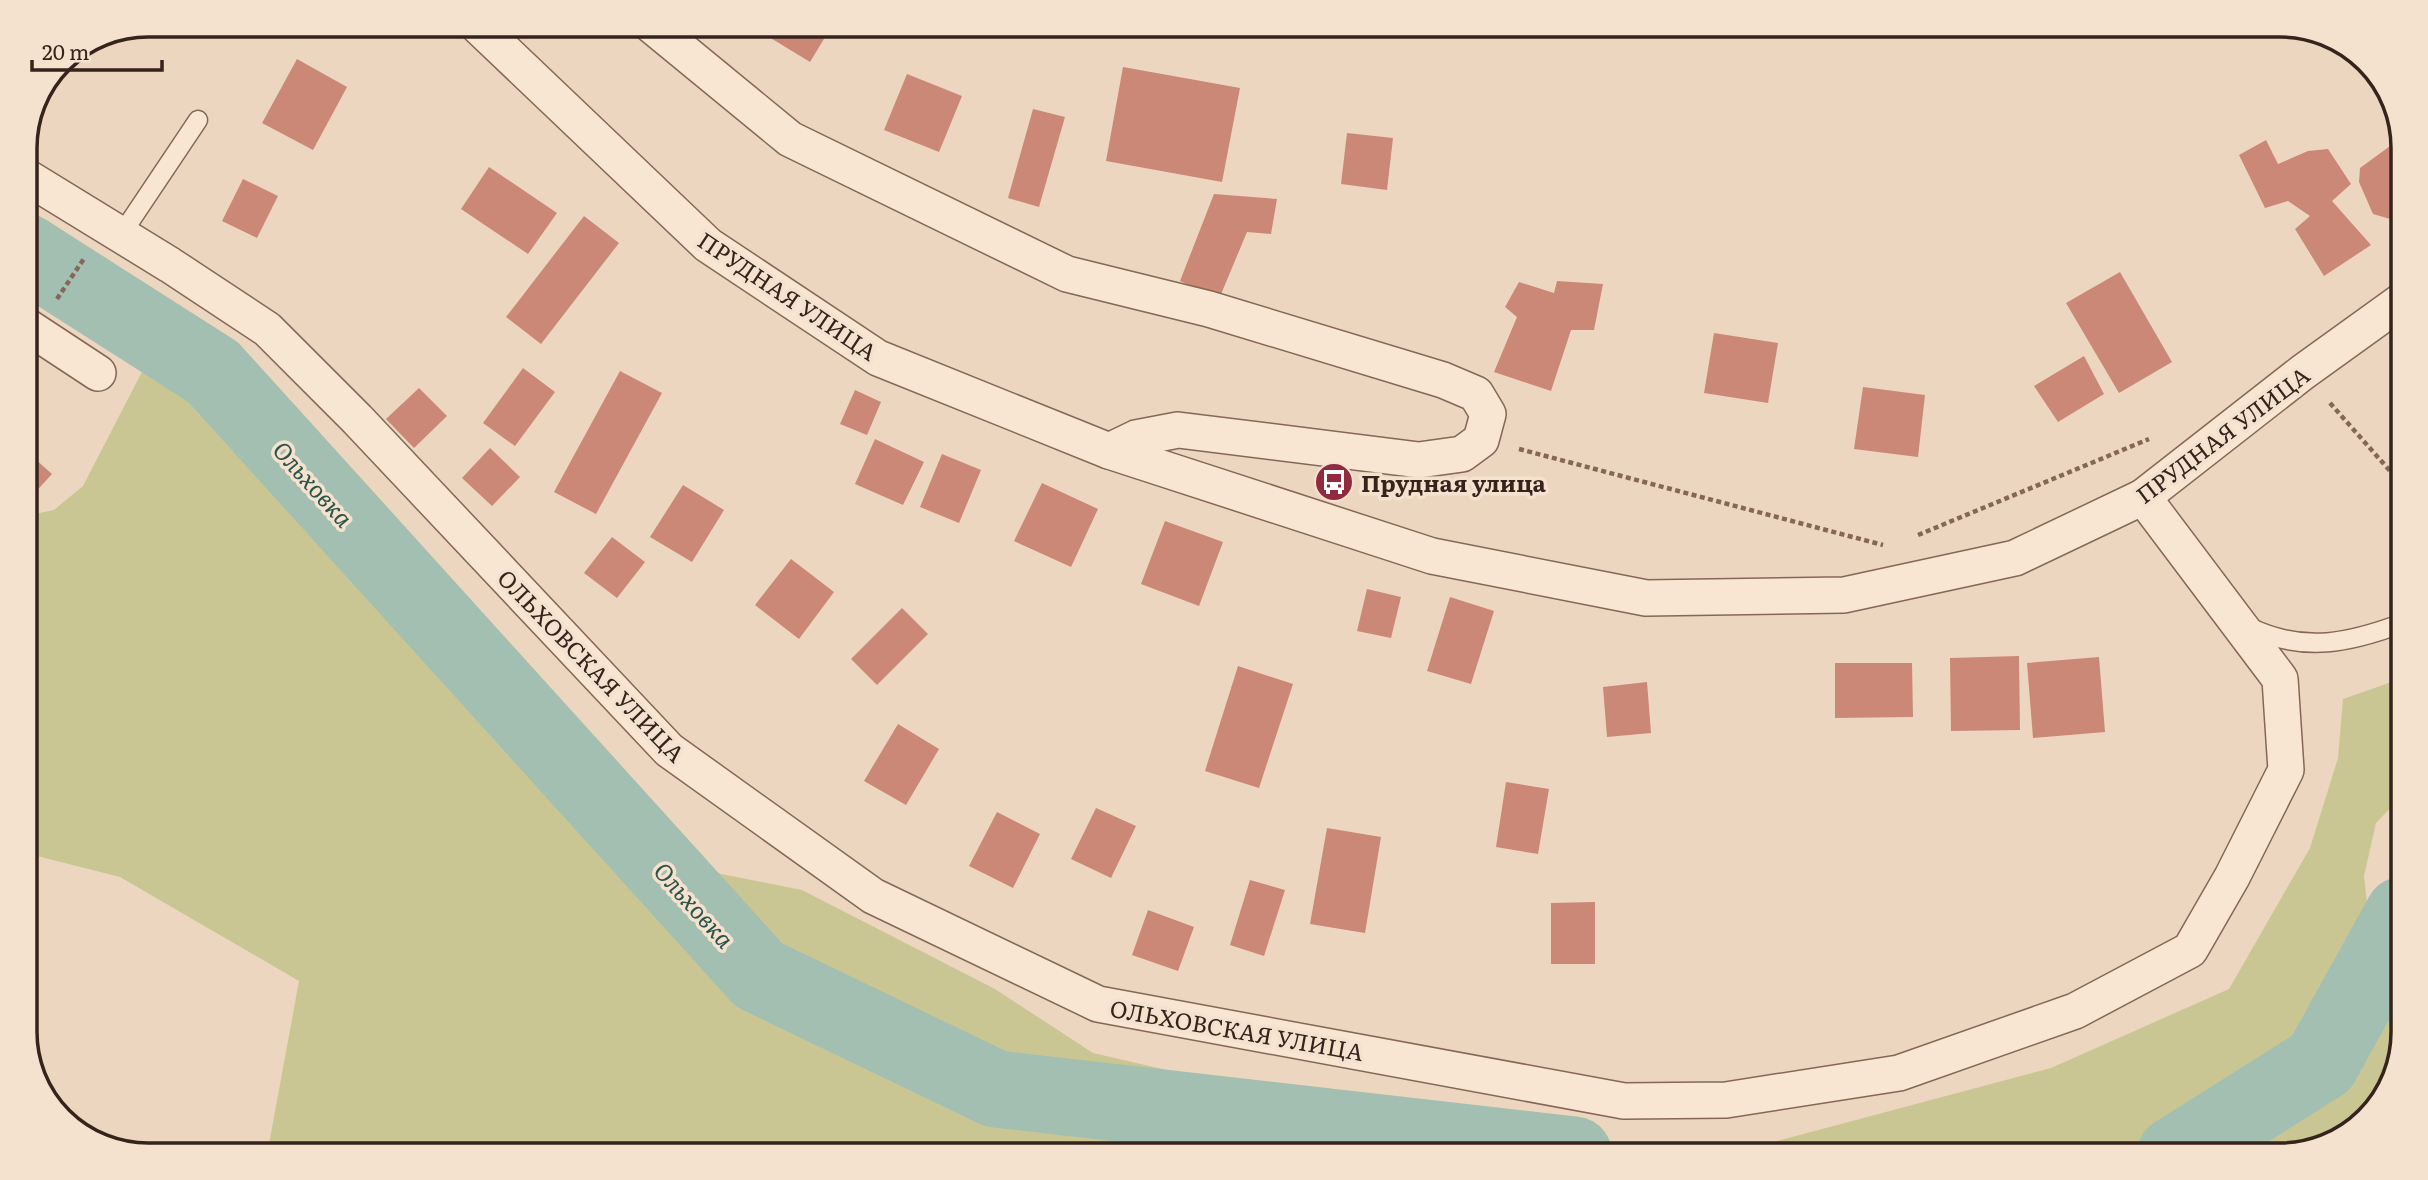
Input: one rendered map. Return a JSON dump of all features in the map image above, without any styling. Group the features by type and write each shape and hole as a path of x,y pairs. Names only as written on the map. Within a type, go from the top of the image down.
{"street":[{"name":"ПРУДНАЯ УЛИЦА","path":"490,37 720,253 878,358 1109,451 1432,556 1646,598 1844,595 2015,558 2143,497 2303,372 2391,309"},
{"path":"666,37 790,139 1067,274 1209,309 1443,380 1476,394 1488,414 1481,440 1462,454 1419,460 1178,430 1136,438 1109,451"},
{"name":"ОЛЬХОВСКАЯ УЛИЦА","path":"37,183 267,329 357,419 669,750 873,897 1098,1004 1624,1101 1726,1100 1899,1073 2075,1012 2190,950 2232,877 2286,770 2280,679 2143,497"},
{"path":"37,334 98,373"}],"lane":[{"path":"113,230 198,120"},
{"path":"2235,620 2272,637 2316,646 2391,626"}],"path":[{"path":"37,321 113,230"},
{"path":"2381,270 2391,262"},
{"path":"2303,372 2391,472"},
{"path":"1915,536 2155,436"},
{"path":"1481,440 1676,488 1890,547"}],"shaded area":[{"path":"183,321 244,368 420,547 592,735 691,868 802,890 995,989 1093,1053 1232,1085 1269,1138 1316,1143 269,1143 299,981 120,877 37,856 37,514 54,510 83,486 146,364"},
{"path":"2391,682 2391,807 2376,823 2364,876 2368,913 2391,941 2390,1047 2380,1082 2354,1116 2330,1132 2309,1139 2281,1143 1775,1143 2051,1068 2229,989 2310,848 2338,758 2343,699"}],"building":[{"path":"769,37 825,37 810,62"},
{"path":"297,59 347,87 313,150 262,123"},
{"path":"1123,67 1240,88 1222,182 1106,161"},
{"path":"907,74 962,96 939,152 884,130"},
{"path":"1033,109 1065,117 1039,207 1008,198"},
{"path":"1347,133 1393,138 1387,190 1341,184"},
{"path":"2266,140 2278,164 2308,151 2328,149 2351,184 2332,201 2371,245 2324,276 2295,229 2310,216 2288,201 2265,208 2239,155"},
{"path":"2391,145 2391,219 2373,214 2359,182 2360,168"},
{"path":"489,167 557,213 528,254 461,209"},
{"path":"243,179 278,196 257,238 222,221"},
{"path":"1214,194 1277,199 1271,234 1247,232 1219,299 1180,281"},
{"path":"584,216 619,243 541,344 506,317"},
{"path":"2120,272 2172,362 2119,393 2066,303"},
{"path":"1557,281 1603,284 1594,330 1571,330 1551,391 1494,372 1517,317 1505,307 1519,282 1554,293"},
{"path":"1714,333 1778,343 1768,403 1704,393"},
{"path":"2084,356 2104,394 2058,422 2034,386"},
{"path":"523,368 555,392 515,446 483,423"},
{"path":"620,371 662,393 596,514 554,492"},
{"path":"1863,387 1925,395 1918,457 1854,449"},
{"path":"419,388 447,416 414,448 386,419"},
{"path":"855,390 881,402 867,435 840,424"},
{"path":"875,439 924,462 903,505 855,484"},
{"path":"490,448 520,477 492,506 462,478"},
{"path":"942,454 981,470 959,523 920,507"},
{"path":"37,461 52,474 37,490"},
{"path":"1042,483 1098,509 1071,567 1014,541"},
{"path":"683,485 724,510 692,562 650,537"},
{"path":"1165,521 1223,542 1199,606 1141,584"},
{"path":"612,537 645,562 617,598 584,573"},
{"path":"791,559 834,592 799,639 755,605"},
{"path":"1367,589 1401,597 1391,638 1357,631"},
{"path":"1450,597 1494,611 1471,684 1427,671"},
{"path":"902,608 928,634 877,685 851,659"},
{"path":"2019,656 2020,730 1951,731 1950,658"},
{"path":"2099,657 2105,732 2033,738 2027,663"},
{"path":"1835,663 1912,663 1913,717 1835,718"},
{"path":"1238,666 1293,684 1259,788 1205,771"},
{"path":"1647,682 1651,733 1607,737 1603,687"},
{"path":"898,724 939,749 906,805 864,781"},
{"path":"1506,782 1549,789 1538,854 1496,847"},
{"path":"1096,808 1136,826 1111,878 1071,859"},
{"path":"997,812 1040,834 1013,888 969,866"},
{"path":"1327,828 1381,837 1365,933 1310,924"},
{"path":"1250,880 1285,890 1264,956 1230,945"},
{"path":"1595,902 1595,964 1551,964 1551,903"},
{"path":"1148,910 1194,927 1178,971 1132,955"}],"waterway":[{"name":"Ольховка","path":"37,260 213,372 759,975 996,1089 1469,1143"},
{"name":"Ольховка","path":"2194,1143 2321,1063 2391,937"}],"place":[{"name":"Прудная улица","path":"1334,482"}]}
